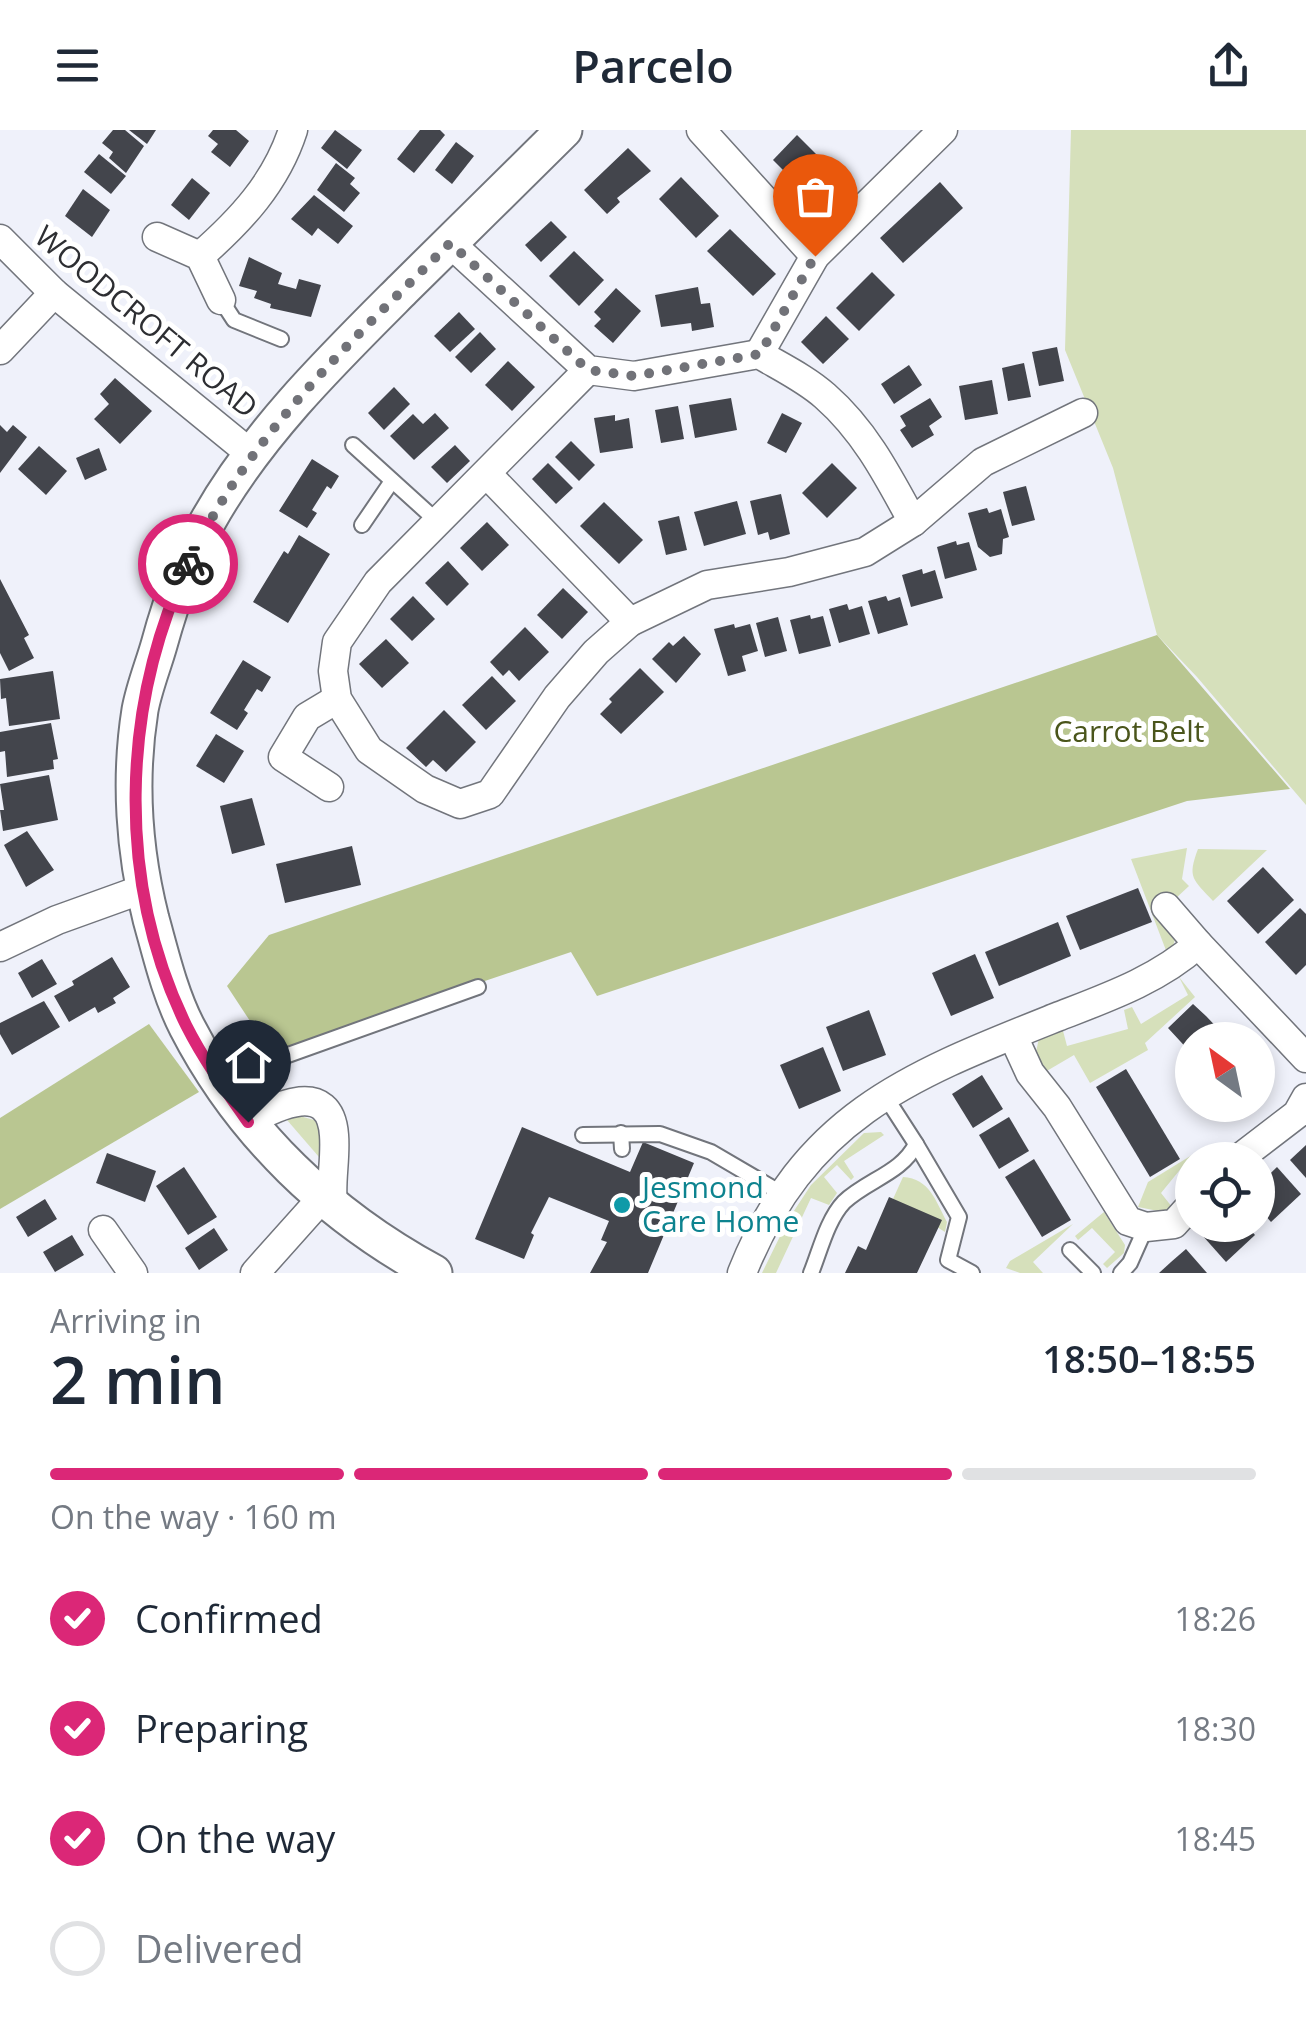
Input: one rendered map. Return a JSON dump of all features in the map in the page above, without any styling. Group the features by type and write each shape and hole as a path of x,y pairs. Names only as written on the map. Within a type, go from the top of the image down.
{"street":[{"path":"200,256 242,219 277,166 293,130"},
{"path":"700,130 815,256"},
{"path":"760,354 815,256 943,130"},
{"path":"434,1273 395,1252 327,1203 284,1163 248,1122 186,1026 160,952 144,889 133,806 140,710 173,594 208,520 251,454 342,350 450,243 547,135"},
{"path":"157,237 200,256 221,300"},
{"name":"WOODCROFT ROAD","path":"0,240 54,292 251,454"},
{"path":"450,243 588,370 634,376 760,354 822,393 852,423 878,459 912,522"},
{"path":"0,350 54,292"},
{"path":"588,370 378,582 336,642 334,672 338,699 369,750 425,789 460,804 490,794 558,697 596,652 630,622 707,585 789,572 864,552 912,522 983,462 1083,413"},
{"path":"487,474 630,622"},
{"path":"329,787 282,757 308,718 338,699"},
{"path":"1,944 144,889"},
{"path":"1166,907 1306,1058"},
{"path":"742,1273 781,1193 812,1154 848,1120 933,1068 1120,992 1178,962 1198,944"},
{"path":"1013,1036 1030,1073 1057,1107 1128,1221 1146,1227 1175,1223"},
{"path":"1260,1142 1297,1114 1306,1098"},
{"path":"248,1122 288,1102 304,1099 318,1104 334,1130 327,1203 255,1273"},
{"path":"103,1230 132,1273"}],"lane":[{"path":"221,300 234,320 281,339"},
{"path":"353,445 438,522"},
{"path":"362,526 392,482"},
{"path":"221,1084 274,1060 478,987"},
{"path":"885,1096 959,1217 948,1260 972,1273"},
{"path":"583,1135 622,1141 660,1134 712,1152 781,1193"},
{"path":"810,1273 842,1204 908,1160 916,1144"},
{"path":"1121,1273 1130,1263 1146,1227"},
{"path":"1070,1250 1093,1273"}],"green space":[{"path":"1071,130 1306,130 1306,805 1157,635 1113,468 1065,350"},
{"name":"Carrot Belt","path":"1157,635 1290,789 1187,801 597,996 571,952 271,1053 227,986 269,935"},
{"path":"1187,848 1182,879 1189,886 1175,899 1174,943 1167,953 1131,859"},
{"path":"1198,849 1267,850 1213,901 1194,878"},
{"path":"1179,977 1195,997 1145,1043 1148,1050 1090,1083 1074,1055 1045,1072 1036,1052 1039,1038 1062,1027 1067,1046 1128,1029 1124,1010 1132,1007 1141,1024 1188,995"},
{"path":"149,1024 199,1092 0,1209 0,1118"},
{"path":"296,1115 314,1120 320,1128 319,1157 287,1120"},
{"path":"864,1133 884,1135 844,1161 854,1177 851,1180 837,1165 824,1177 837,1193 829,1205 811,1198 776,1273 762,1273 788,1220 811,1185"},
{"path":"1175,1165 1175,1176 1161,1193 1172,1207 1163,1212 1138,1207 1148,1182"},
{"path":"903,1177 920,1182 931,1192 947,1222 945,1232 893,1199"},
{"path":"1104,1212 1125,1245 1124,1253 1107,1268 1103,1264 1115,1252 1092,1228 1078,1240 1075,1236"},
{"path":"1073,1224 1033,1262 1043,1273 1020,1273 1006,1268 1010,1261"}],"building":[{"path":"113,130 125,130 144,146 126,173 109,158 113,152 102,143"},
{"path":"129,130 156,130 147,144"},
{"path":"213,130 236,130 249,141 230,167 211,152 218,144 208,136"},
{"path":"335,130 362,150 347,169 321,148"},
{"path":"420,130 440,130 445,135 414,173 397,159"},
{"path":"797,135 855,193 830,217 773,160"},
{"path":"456,142 474,156 452,184 435,170"},
{"path":"628,148 651,171 617,198 620,202 607,214 584,190"},
{"path":"99,154 126,176 111,194 84,172"},
{"path":"336,163 355,178 350,184 360,193 344,212 317,190"},
{"path":"681,177 719,216 696,238 659,199"},
{"path":"192,178 210,193 189,220 171,205"},
{"path":"940,182 963,208 903,263 880,238"},
{"path":"83,189 110,210 92,237 65,216"},
{"path":"314,195 353,226 338,244 318,228 312,236 291,219"},
{"path":"551,221 567,237 541,262 525,245"},
{"path":"730,229 776,274 753,296 707,251"},
{"path":"574,251 604,280 579,306 549,276"},
{"path":"249,257 282,273 278,284 296,289 299,279 321,285 311,317 270,308 271,304 254,298 257,291 239,286"},
{"path":"872,272 895,295 859,331 836,308"},
{"path":"698,287 701,304 710,303 714,327 692,331 691,323 661,327 655,295"},
{"path":"616,288 641,311 613,343 594,326 601,319 594,312"},
{"path":"459,312 475,329 450,352 434,336"},
{"path":"826,316 849,339 823,364 801,342"},
{"path":"480,332 496,349 471,373 455,357"},
{"path":"1057,347 1064,381 1039,386 1032,352"},
{"path":"508,361 535,387 512,411 485,385"},
{"path":"1024,363 1031,397 1008,401 1002,368"},
{"path":"909,365 922,385 894,404 881,384"},
{"path":"115,378 152,411 120,444 94,419 109,404 100,394"},
{"path":"992,380 998,414 965,420 959,386"},
{"path":"394,387 410,404 384,430 368,413"},
{"path":"731,398 737,430 695,438 689,405"},
{"path":"930,398 942,417 929,426 934,435 912,448 900,430 906,426 900,416"},
{"path":"678,406 684,439 661,443 655,410"},
{"path":"435,413 449,428 414,460 390,436 413,414 423,424"},
{"path":"782,413 802,423 786,453 767,443"},
{"path":"615,415 615,421 629,418 633,448 600,453 594,418"},
{"path":"0,425 7,432 13,425 27,437 0,473"},
{"path":"571,441 595,465 579,481 555,457"},
{"path":"455,445 470,461 447,483 431,467"},
{"path":"39,446 67,471 46,495 18,469"},
{"path":"99,448 107,470 85,480 76,458"},
{"path":"312,459 339,476 331,489 327,486 312,510 317,513 307,528 279,511"},
{"path":"548,463 573,488 556,504 532,479"},
{"path":"832,463 857,488 827,518 802,493"},
{"path":"1026,486 1035,520 1012,526 1003,492"},
{"path":"781,494 790,534 770,540 768,532 758,535 750,501"},
{"path":"737,501 746,534 704,546 694,512"},
{"path":"604,502 643,540 619,564 580,526"},
{"path":"987,508 989,513 1001,509 1009,537 1003,539 1002,554 990,557 978,547 968,513"},
{"path":"679,516 687,550 666,555 658,521"},
{"path":"487,522 509,545 482,571 460,548"},
{"path":"299,535 330,554 288,623 253,602 284,551 288,554"},
{"path":"956,541 957,545 969,542 977,570 945,579 937,547"},
{"path":"448,561 469,584 447,606 425,583"},
{"path":"922,569 923,574 935,570 943,598 911,607 902,575"},
{"path":"0,579 29,635 24,638 34,658 9,671 0,653"},
{"path":"563,588 588,612 562,639 537,615"},
{"path":"413,596 435,619 412,641 390,619"},
{"path":"886,596 888,601 900,597 908,625 878,634 868,601"},
{"path":"847,604 849,610 862,606 870,634 839,643 829,609"},
{"path":"810,615 811,619 823,616 831,646 799,654 790,620"},
{"path":"778,617 787,651 765,657 756,623"},
{"path":"734,624 735,628 750,624 758,651 742,656 746,671 728,676 714,629"},
{"path":"525,627 549,652 519,681 509,670 503,676 490,662"},
{"path":"684,636 701,654 676,683 652,659 669,642 673,646"},
{"path":"386,639 409,663 382,688 359,664"},
{"path":"243,660 271,677 262,692 257,689 237,730 210,713"},
{"path":"640,668 664,692 621,734 600,714 612,702 609,699"},
{"path":"53,671 60,719 9,726 0,679"},
{"path":"492,676 516,701 486,730 462,705"},
{"path":"444,710 476,742 446,772 433,760 426,767 406,748"},
{"path":"51,723 58,759 53,760 54,769 7,777 5,751 0,752 0,732"},
{"path":"216,734 244,751 224,783 196,766"},
{"path":"49,775 58,820 3,831 0,784"},
{"path":"252,798 265,845 232,854 220,806"},
{"path":"27,831 54,870 26,887 4,845"},
{"path":"352,846 361,885 285,903 276,864"},
{"path":"1263,867 1294,900 1258,934 1227,901"},
{"path":"1138,888 1152,922 1080,950 1066,916"},
{"path":"1300,908 1306,914 1306,965 1296,975 1265,942"},
{"path":"1058,922 1071,956 999,986 985,952"},
{"path":"975,954 994,998 951,1016 932,973"},
{"path":"112,957 130,987 113,998 116,1003 98,1013 95,1007 69,1022 54,996"},
{"path":"42,959 57,984 32,998 18,973"},
{"path":"44,1001 60,1027 12,1055 0,1034 0,1023"},
{"path":"1193,1004 1211,1022 1175,1022 1175,1036 1168,1028"},
{"path":"869,1010 886,1055 843,1071 826,1027"},
{"path":"823,1047 841,1091 799,1109 780,1065"},
{"path":"1126,1069 1175,1151 1175,1162 1150,1177 1096,1087"},
{"path":"982,1075 1003,1109 973,1128 952,1094"},
{"path":"1009,1117 1029,1151 999,1169 979,1135"},
{"name":"Jesmond Care Home","path":"522,1127 630,1172 643,1142 694,1163 648,1273 590,1273 607,1242 601,1240 609,1221 549,1197 531,1233 534,1235 524,1259 475,1239"},
{"path":"1306,1145 1306,1178 1290,1160"},
{"path":"107,1153 156,1171 145,1202 96,1183"},
{"path":"1034,1159 1071,1220 1042,1237 1005,1177"},
{"path":"184,1167 217,1217 188,1235 156,1186"},
{"path":"1275,1169 1301,1194 1275,1218"},
{"path":"889,1197 942,1220 917,1273 845,1273 858,1246 866,1250"},
{"path":"45,1199 57,1219 28,1237 16,1217"},
{"path":"214,1228 228,1250 199,1270 185,1248"},
{"path":"72,1235 84,1255 55,1272 43,1252"},
{"path":"1208,1242 1247,1242 1226,1262"},
{"path":"1186,1249 1207,1273 1159,1273 1171,1262"}],"way so far":[{"path":"188,564 208,520 251,454 342,350 450,243 588,370 634,376 760,354 815,256"}],"place":[{"name":"Jesmond Care Home","path":"622,1205"}],"route":[{"path":"188,564 173,594 140,710 133,806 144,889 160,952 186,1026 248,1122"}]}
